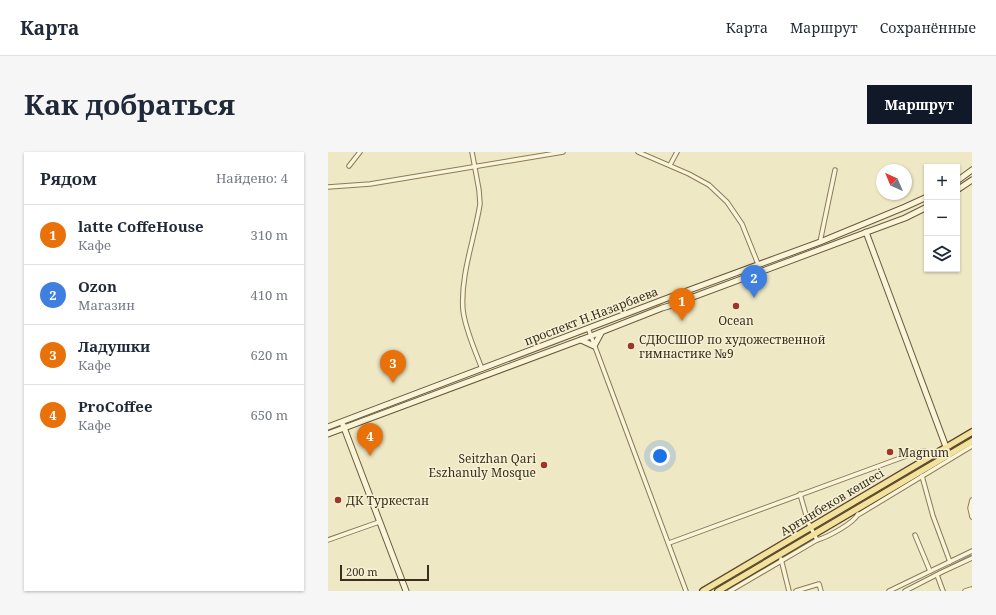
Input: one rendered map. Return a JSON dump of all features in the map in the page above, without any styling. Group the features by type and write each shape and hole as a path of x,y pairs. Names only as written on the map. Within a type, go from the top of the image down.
{"main road":[{"path":"960,179 972,170"},
{"path":"960,188 972,180"},
{"name":"проспект Н.Назарбаева","path":"328,427 758,264 820,242 924,198"},
{"name":"проспект Н.Назарбаева","path":"328,434 581,340 662,308 866,232 924,208"},
{"path":"866,232 949,455"},
{"path":"581,340 594,346 602,332"},
{"path":"342,422 406,591"},
{"name":"Арғынбеков көшесі","path":"703,591 972,432"},
{"name":"Арғынбеков көшесі","path":"719,591 816,537 972,441"}],"street":[{"path":"350,166 360,152"},
{"path":"472,152 476,167 480,204 463,290 464,311 467,326 482,368"},
{"path":"328,187 370,184 563,152"},
{"path":"638,152 670,165 709,185 727,202 742,224 758,264"},
{"path":"670,165 677,152"},
{"path":"820,242 836,170"},
{"path":"588,328 686,591"},
{"path":"858,512 972,446"},
{"path":"669,543 917,452 925,452 931,456"},
{"path":"922,476 933,516 950,562"},
{"path":"800,494 810,527 816,537"},
{"path":"972,500 972,517"},
{"path":"328,540 379,522"},
{"path":"915,535 930,572"},
{"path":"889,591 972,551"},
{"path":"730,591 780,558 789,591"},
{"path":"906,591 914,589 972,558"},
{"path":"938,575 943,591"},
{"path":"796,591 819,584 821,591"},
{"path":"965,591 971,590"}],"waterway":[{"path":"934,574 971,555"}],"place":[{"name":"Ozon","path":"754,298"},
{"name":"Ocean","path":"736,306"},
{"name":"latte CoffeHouse","path":"682,321"},
{"name":"СДЮСШОР по художественной гимнастике №9","path":"631,346"},
{"name":"Ладушки","path":"393,383"},
{"name":"Magnum","path":"890,452"},
{"name":"ProCoffee","path":"370,456"},
{"name":"Seitzhan Qari Eszhanuly Mosque","path":"544,465"},
{"name":"ДК Туркестан","path":"338,500"}]}
